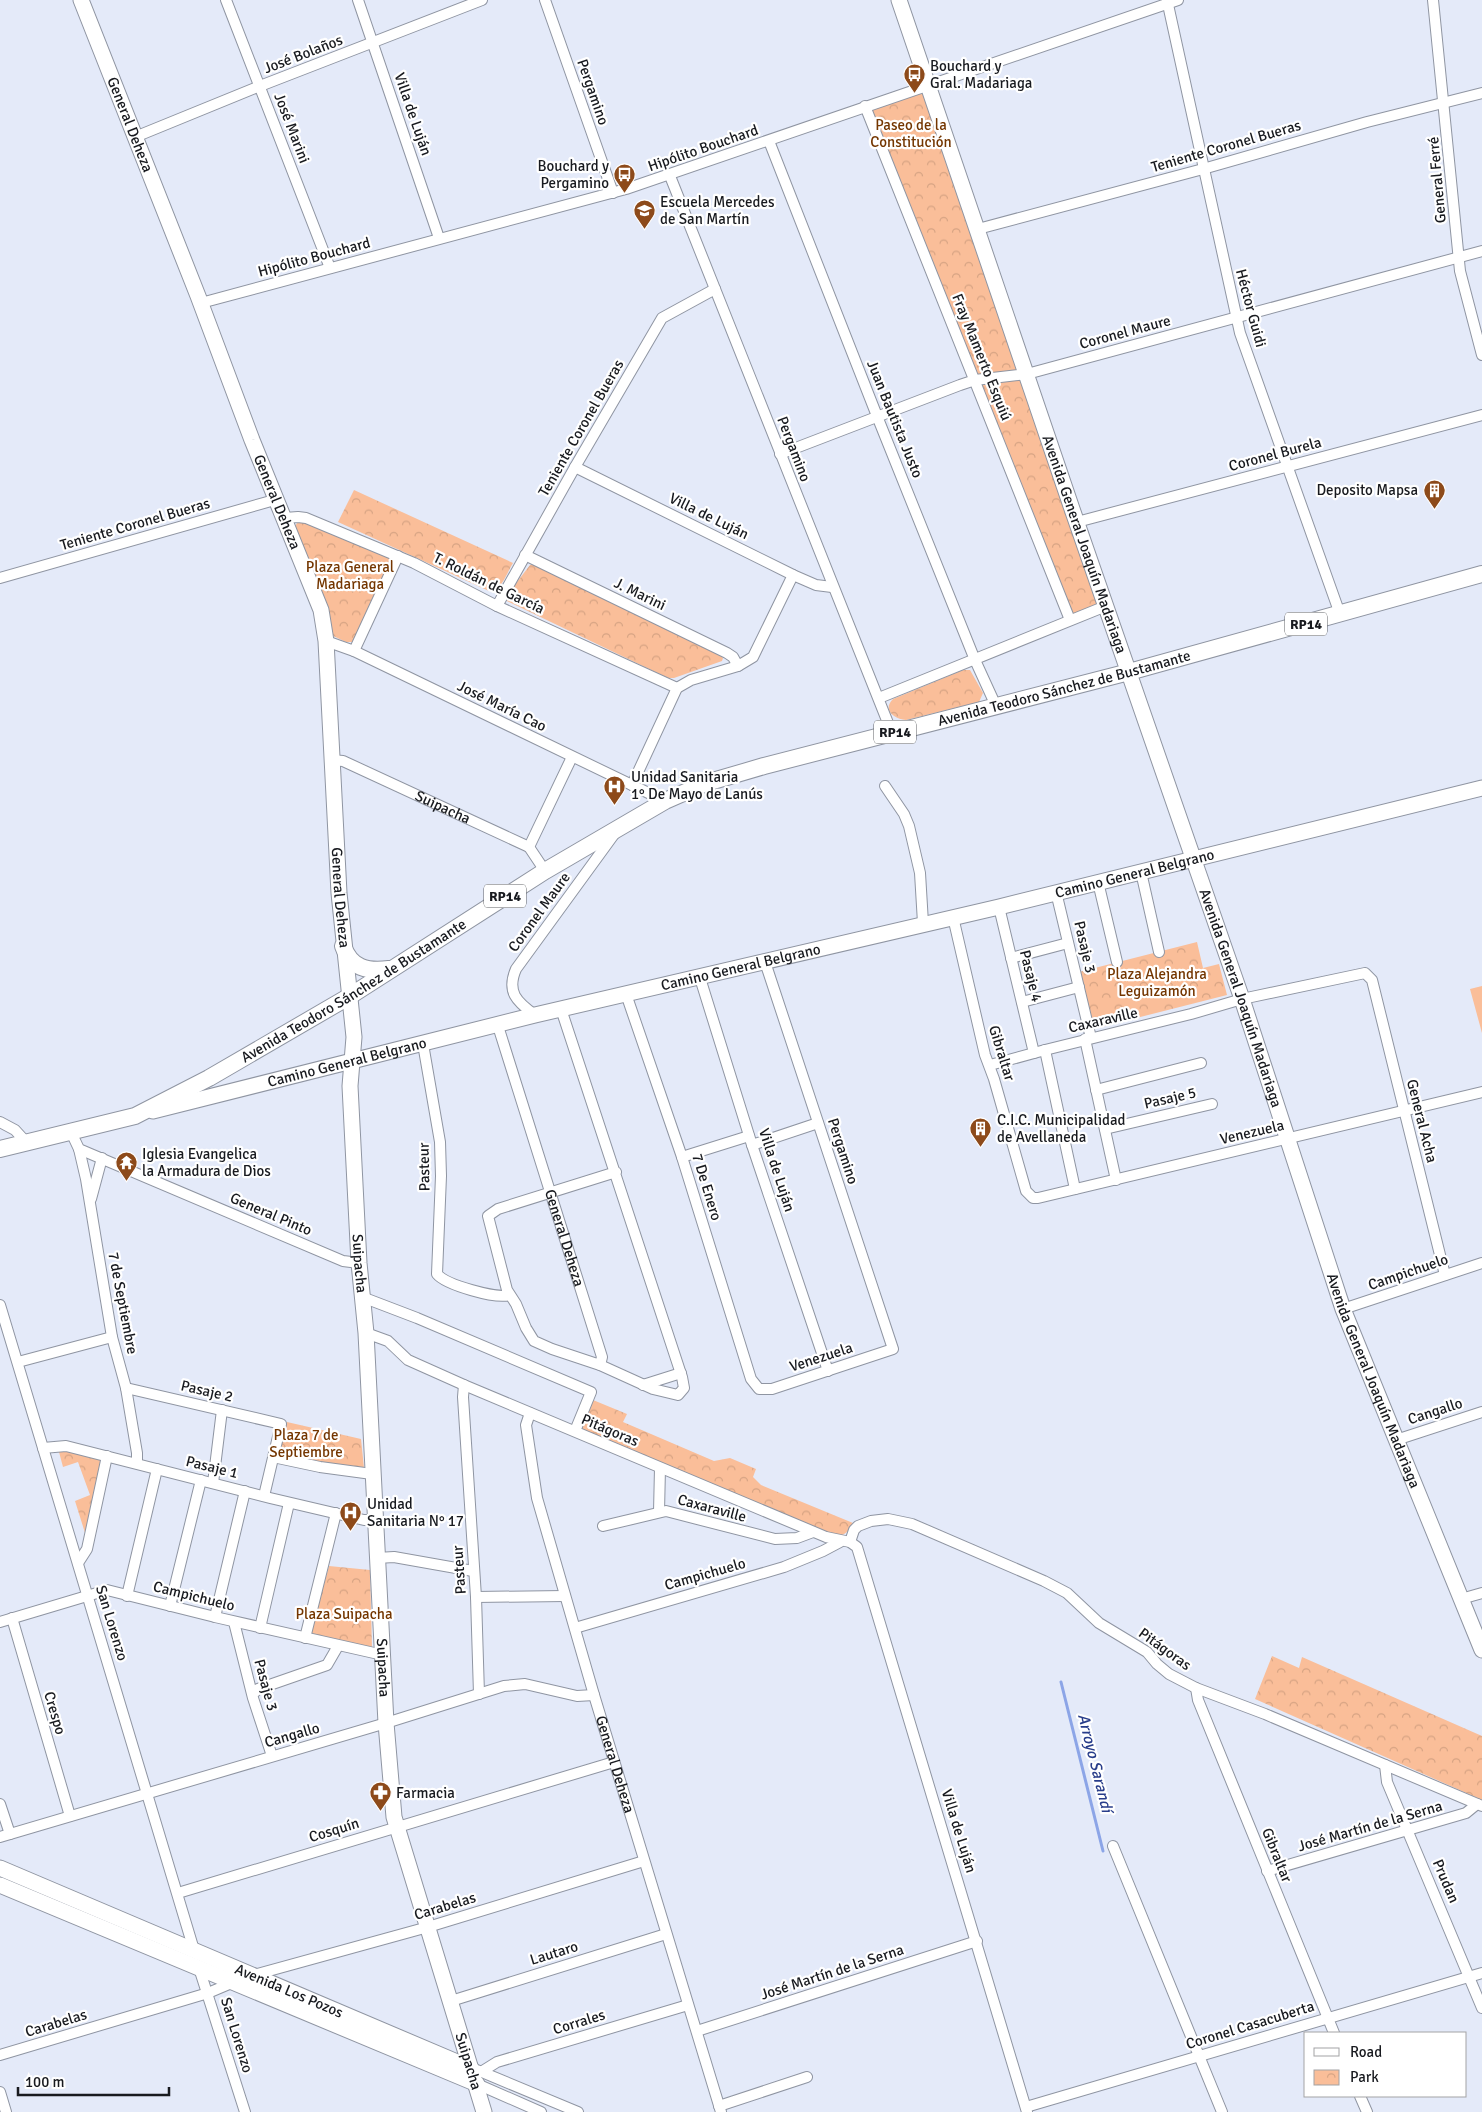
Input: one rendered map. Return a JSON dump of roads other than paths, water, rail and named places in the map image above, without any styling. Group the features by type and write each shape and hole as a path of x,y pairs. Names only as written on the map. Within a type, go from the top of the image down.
{"main road":[{"name":"Avenida Teodoro Sánchez de Bustamante","path":"135,1116 209,1078 350,996 389,969 545,871 665,801 728,776 1129,672 1482,574"},
{"path":"343,946 349,958 358,966 372,971 389,969"},
{"name":"Camino General Belgrano","path":"0,1149 135,1116"}],"street":[{"name":"General Deheza","path":"81,0 201,303 252,440 278,500 321,610 326,641 330,760 343,946 354,1037 352,1061"},
{"name":"José Marini","path":"226,0 330,268"},
{"name":"Villa de Luján","path":"358,0 439,238"},
{"name":"José Bolaños","path":"135,138 260,86 482,0"},
{"name":"Pergamino","path":"545,0 613,193"},
{"name":"Avenida General Joaquín Madariaga","path":"899,0 1077,522 1195,859 1343,1310 1482,1650"},
{"name":"General Ferré","path":"1433,0 1445,103 1459,257 1465,291 1482,355"},
{"name":"Hipólito Bouchard","path":"201,303 613,193 670,176 865,106 1171,1"},
{"name":"Héctor Guidi","path":"1171,1 1203,170 1236,318 1340,614"},
{"name":"Teniente Coronel Bueras","path":"978,229 1203,170 1366,122 1482,93"},
{"name":"Fray Mamerto Esquiú","path":"865,106 976,380 1070,620"},
{"name":"Juan Bautista Justo","path":"769,141 975,660 996,706"},
{"name":"Pergamino","path":"670,176 892,733"},
{"name":"Coronel Maure","path":"780,454 976,380 1027,374 1482,251"},
{"name":"Teniente Coronel Bueras","path":"497,606 574,467 662,318 715,289"},
{"name":"Coronel Burela","path":"1077,522 1482,415"},
{"name":"Villa de Luján","path":"574,467 793,575 816,585 832,586"},
{"name":"Teniente Coronel Bueras","path":"0,578 278,500"},
{"name":"T. Roldán de García","path":"285,518 298,516 306,518 398,556 497,606 677,688"},
{"name":"J. Marini","path":"525,555 727,653 738,666"},
{"path":"354,651 398,556"},
{"path":"632,784 677,688 692,680 747,662 757,651 793,575"},
{"path":"879,698 1106,606"},
{"name":"José María Cao","path":"326,641 354,651 665,801"},
{"path":"545,871 529,847 572,757"},
{"name":"Suipacha","path":"330,760 343,761 529,847"},
{"path":"885,786 904,814 909,826 920,873 923,923"},
{"name":"Camino General Belgrano","path":"135,1116 498,1026 535,1015 700,978 923,923 999,907 1482,788"},
{"name":"Coronel Maure","path":"535,1015 518,1002 513,992 513,976 516,969 618,828"},
{"path":"1141,872 1159,952"},
{"path":"1098,882 1117,962"},
{"name":"Pasaje 3","path":"1056,892 1079,987 1096,1090 1116,1180"},
{"name":"Pasaje 4","path":"999,907 1022,1002 1039,1051 1075,1189"},
{"name":"Gibraltar","path":"953,917 985,1055 990,1065 1029,1195"},
{"path":"1011,958 1068,943"},
{"name":"Pergamino","path":"765,962 892,1349"},
{"name":"Caxaraville","path":"990,1065 1039,1051 1192,1014 1242,999 1358,974 1369,975"},
{"name":"General Acha","path":"1369,975 1372,980 1445,1275"},
{"name":"Villa de Luján","path":"700,978 751,1140 828,1371"},
{"path":"1022,1002 1079,987"},
{"name":"7 De Enero","path":"626,994 682,1157 751,1379 759,1389"},
{"path":"561,1009 616,1172 681,1374 684,1388 678,1394 654,1389 600,1365 539,1344 530,1336 516,1304 509,1295 488,1216 498,1209 616,1172"},
{"name":"General Deheza","path":"498,1026 602,1357 600,1365"},
{"name":"Pasteur","path":"423,1044 440,1142 441,1176 438,1274 443,1279 495,1297 509,1295"},
{"name":"Suipacha","path":"352,1061 350,1086 359,1263 366,1332 374,1520 386,1723 396,1827 476,2075 484,2112"},
{"path":"1096,1090 1201,1063"},
{"name":"Venezuela","path":"1029,1195 1038,1198 1482,1092"},
{"name":"Pasaje 5","path":"1105,1129 1212,1104"},
{"path":"0,1122 15,1130 26,1142"},
{"path":"682,1157 818,1123"},
{"path":"71,1132 79,1148"},
{"name":"General Pinto","path":"79,1148 343,1261 359,1263"},
{"name":"7 de Septiembre","path":"79,1148 90,1202 112,1337 126,1388 137,1463"},
{"path":"90,1202 102,1158"},
{"name":"Campichuelo","path":"1343,1310 1482,1263"},
{"path":"362,1297 417,1318 591,1392 575,1431"},
{"name":"San Lorenzo","path":"0,1304 194,1950"},
{"name":"Pitágoras","path":"366,1332 388,1341 408,1360 813,1532 845,1542 858,1526 871,1521 888,1519 912,1524 1044,1581 1067,1593 1099,1623 1147,1652 1169,1674 1196,1688 1265,1714 1480,1805"},
{"path":"18,1362 112,1337"},
{"name":"Venezuela","path":"759,1389 772,1389 892,1349"},
{"path":"643,1384 681,1374"},
{"name":"Pasteur","path":"464,1385 463,1397 476,1597 479,1694"},
{"name":"Pasaje 2","path":"126,1388 281,1424 273,1457"},
{"path":"213,1483 222,1410"},
{"name":"Cangallo","path":"1396,1440 1482,1412"},
{"name":"General Deheza","path":"530,1413 526,1425 537,1498 614,1762 720,2109"},
{"name":"Pasaje 1","path":"43,1448 66,1446 289,1503 364,1520 374,1520"},
{"path":"78,1563 86,1549 107,1456"},
{"path":"264,1496 273,1457 320,1467 372,1474"},
{"path":"659,1512 660,1468"},
{"path":"127,1596 157,1469"},
{"path":"170,1606 200,1480"},
{"path":"215,1618 245,1491"},
{"path":"260,1628 289,1503"},
{"name":"Caxaraville","path":"603,1526 659,1512 671,1512 775,1539 797,1538 813,1532"},
{"path":"305,1638 336,1514"},
{"name":"Villa de Luján","path":"845,1542 857,1547 861,1558 1027,2110"},
{"name":"Campichuelo","path":"575,1628 784,1567 845,1542"},
{"path":"377,1558 394,1557 474,1571"},
{"name":"Campichuelo","path":"0,1622 107,1590 215,1618 383,1655"},
{"path":"1461,1599 1482,1593"},
{"path":"476,1597 565,1596"},
{"name":"Crespo","path":"12,1618 70,1816"},
{"name":"Pasaje 3","path":"234,1622 253,1698 272,1756"},
{"path":"253,1694 258,1689 327,1665 338,1646"},
{"name":"Cangallo","path":"5,1836 504,1686 518,1684 578,1696 594,1695"},
{"name":"Gibraltar","path":"1196,1688 1198,1700 1334,2032"},
{"name":"Cosquín","path":"178,1893 614,1762"},
{"name":"Prudan","path":"1385,1766 1387,1782 1482,2008"},
{"path":"0,1804 5,1836"},
{"name":"José Martín de la Serna","path":"1268,1870 1409,1831 1466,1813 1480,1805"},
{"path":"1114,1846 1222,2112"},
{"name":"Carabelas","path":"254,1975 428,1927 644,1861"},
{"name":"Avenida Los Pozos","path":"0,1868 254,1975 476,2075 535,2111"},
{"name":"Avenida Los Pozos","path":"0,1885 234,1982 578,2112"},
{"name":"Lautaro","path":"451,2002 666,1934"},
{"name":"José Martín de la Serna","path":"697,2031 977,1941"},
{"name":"San Lorenzo","path":"199,1968 245,2112"},
{"name":"Coronel Casacuberta","path":"1027,2110 1200,2056 1482,1973"},
{"name":"Carabelas","path":"0,2055 208,1993 234,1982"},
{"name":"Corrales","path":"476,2075 497,2062 688,2005"},
{"path":"720,2109 808,2077"},
{"path":"0,2092 6,2112"},
{"path":"1360,2097 1366,2112"}],"waterway":[{"name":"Arroyo Sarandí","path":"1061,1682 1103,1851"}],"place":[{"name":"Bouchard y Gral. Madariaga","path":"914,94"},
{"name":"Bouchard y Pergamino","path":"625,194"},
{"name":"Escuela Mercedes de San Martín","path":"644,230"},
{"name":"Deposito Mapsa","path":"1434,509"},
{"name":"Unidad Sanitaria 1° De Mayo de Lanús","path":"615,805"},
{"name":"C.I.C. Municipalidad de Avellaneda","path":"981,1148"},
{"name":"Iglesia Evangelica la Armadura de Dios","path":"126,1182"},
{"name":"Unidad Sanitaria N° 17","path":"351,1532"},
{"name":"Farmacia","path":"380,1812"}],"park label":[{"name":"Paseo de la Constitución","path":"911,134"},
{"name":"Plaza General Madariaga","path":"350,576"},
{"name":"Plaza Alejandra Leguizamón","path":"1157,982"},
{"name":"Plaza 7 de Septiembre","path":"306,1444"},
{"name":"Plaza Suipacha","path":"344,1614"}]}
